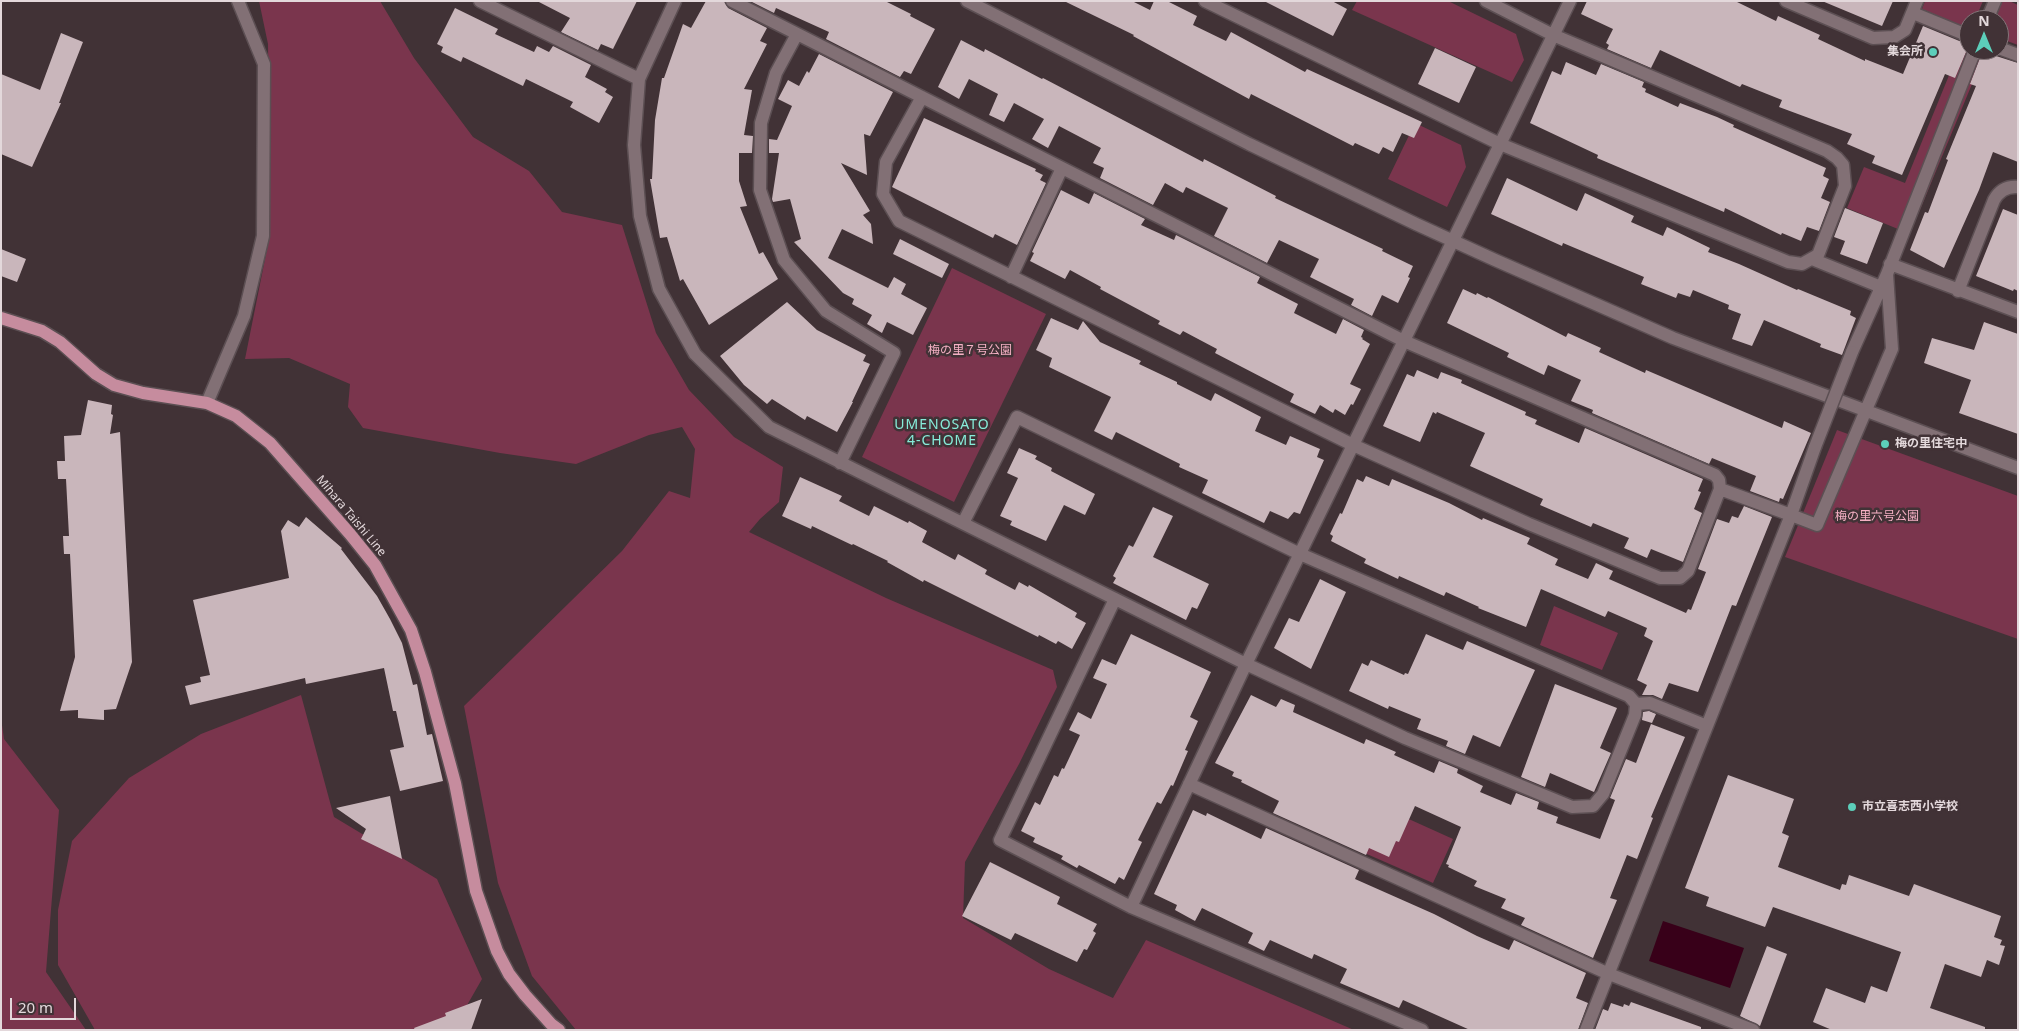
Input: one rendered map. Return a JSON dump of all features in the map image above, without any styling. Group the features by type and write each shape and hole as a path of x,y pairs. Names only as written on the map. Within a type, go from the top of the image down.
{"main road":[{"name":"Mihara Taishi Line","path":"1,318 42,331 60,342 96,374 114,385 143,393 207,403 236,416 270,443 375,565 411,630 426,672 456,783 476,891 494,944 515,981 551,1024 559,1030"}],"street":[{"path":"207,403 244,316 263,236 264,64 238,1"},
{"path":"480,1 639,79"},
{"path":"676,1 639,79 634,145 640,216 658,289 695,354 769,427 1246,664 1405,738 1572,807 1594,806 1604,794 1635,715 1636,704 1629,696 1300,554 1017,417 963,523"},
{"path":"732,1 922,97 1404,341 1715,475 1719,480 1720,488 1688,571 1680,578 1660,578 1529,524 1354,445 899,221 883,194 886,162 922,97"},
{"path":"967,1 1250,144 1453,241 1673,338 1864,412 2018,468"},
{"path":"1205,1 1500,144 1788,262 1802,264 1812,259 1821,250 1845,186 1843,165 1837,158 1826,151 1553,35 1486,1"},
{"path":"1131,908 1246,664 1570,1"},
{"path":"1786,1 1873,38 1894,37 1905,30 1915,7 1959,31"},
{"path":"797,34 776,73 761,123 760,190 784,260 826,311 894,353 840,462"},
{"path":"1586,1030 1791,514 1852,352 1889,269 1971,60"},
{"path":"1011,276 1062,168"},
{"path":"1958,291 1994,200 2004,189 2012,186 2018,187"},
{"path":"1812,259 1881,287"},
{"path":"1889,269 2018,312"},
{"path":"1720,488 1818,525 1892,349 1889,269"},
{"path":"1115,599 1000,840 1131,908 1422,1030"},
{"path":"1636,704 1650,704 1707,726"},
{"path":"1190,784 1609,974 1753,1030"}],"green space":[{"path":"259,1 380,1 414,58 473,137 529,171 562,212 622,225 656,333 689,390 734,437 783,467 779,502 749,532 886,598 1053,670 1057,687 1019,764 965,862 963,918 1049,969 1113,998 1146,940 1354,1030 576,1030 532,976 498,883 464,706 622,551 669,491 690,498 695,449 682,427 649,435 576,464 500,453 363,428 348,407 350,384 289,358 245,359 270,234 268,44"},
{"path":"1357,1 1448,1 1516,34 1524,60 1512,82 1352,10"},
{"path":"1925,1 1983,1 1979,10 1959,10 1959,25 1922,9"},
{"path":"1999,1 2009,1 2018,5 2018,45 2009,42 2009,10 1995,10"},
{"path":"1959,51 1959,60 1982,60 1910,234 1847,208 1864,167 1905,183"},
{"path":"1415,123 1461,145 1466,167 1447,207 1388,179"},
{"name":"梅の里７号公園","path":"952,268 1046,314 954,502 862,457"},
{"name":"梅の里六号公園","path":"1837,430 2018,496 2018,639 1785,557"},
{"path":"1554,606 1618,633 1602,670 1540,645"},
{"path":"301,695 334,817 437,879 482,979 462,1014 432,1030 95,1030 58,965 58,910 72,841 129,778 201,734"},
{"path":"1,718 4,739 59,810 46,972 86,1030 1,1030"},
{"path":"1380,806 1453,839 1433,883 1360,851"}],"shaded area":[{"path":"1663,921 1744,948 1730,988 1649,961"}],"building":[{"path":"537,1 637,1 613,49 601,44 598,50 561,32 570,18"},
{"path":"706,1 724,1 728,8 767,28 760,41 767,44 744,89 752,90 744,135 753,136 752,153 739,153 739,181 747,206 740,207 759,254 763,252 778,279 709,325 683,279 680,281 667,237 660,238 650,179 652,179 655,120 662,78 664,78 683,24 691,28"},
{"path":"750,1 885,1 935,29 911,74 904,71 900,77 826,39 829,32 776,8 774,13"},
{"path":"1064,1 1132,1 1150,10 1154,1 1167,1 1197,16 1193,25 1226,41 1231,32 1305,72 1307,69 1422,122 1414,138 1402,133 1393,152 1383,147 1379,154 1355,143 1353,146 1251,94 1249,99 1134,35"},
{"path":"1264,1 1332,1 1347,9 1333,36"},
{"path":"1587,1 1735,1 1776,21 1778,16 1820,35 1818,39 1865,61 1865,59 1903,74 1923,26 1959,41 1959,60 1963,60 1955,78 1945,74 1902,175 1872,163 1875,156 1847,144 1852,134 1779,107 1782,100 1742,84 1740,87 1660,50 1651,68 1607,49 1609,45 1606,43 1613,29 1581,14"},
{"path":"1822,1 1893,1 1882,26"},
{"path":"455,8 498,29 495,34 534,52 537,46 549,52 553,46 591,65 585,77 607,89 605,92 613,97 599,123 570,107 573,102 526,79 523,86 463,57 461,62 441,52 443,47 437,44"},
{"path":"61,33 83,42 59,103 61,103 32,167 1,154 1,74 40,90"},
{"path":"961,40 984,52 985,49 1043,78 1203,162 1204,159 1276,196 1275,198 1383,249 1382,251 1413,266 1408,277 1410,278 1398,303 1382,295 1372,316 1351,305 1354,299 1310,277 1319,259 1279,240 1267,263 1214,236 1228,208 1186,187 1183,193 1165,183 1153,205 1100,178 1104,168 1093,163 1101,148 1059,126 1048,148 1032,139 1044,119 1014,103 1004,122 989,115 998,94 969,79 959,99 938,87"},
{"path":"1435,48 1476,67 1459,103 1418,84"},
{"path":"819,54 893,92 870,136 864,134 867,175 841,163 870,211 863,215 871,224 873,244 842,229 828,258 888,288 894,277 906,284 901,294 927,308 913,335 887,322 882,333 867,324 872,315 852,304 854,299 843,293 794,242 801,239 790,199 773,202 779,153 769,153 769,139 777,140 792,106 778,99 788,80 799,86 807,71 809,73"},
{"path":"1979,60 2009,60 2018,63 2018,162 1993,152 1979,190 1944,268 1910,250 1925,212 1928,213 1948,160 1946,159 1976,86 1970,84"},
{"path":"1566,62 1596,75 1601,64 1644,82 1642,87 1646,89 1645,92 1678,107 1680,103 1717,117 1734,125 1733,127 1826,168 1823,176 1829,179 1821,198 1830,202 1819,231 1807,227 1801,241 1782,233 1781,235 1725,208 1724,212 1597,158 1598,155 1530,123 1552,71 1561,75"},
{"path":"924,118 1036,169 1035,171 1043,175 1040,180 1046,183 1017,245 995,234 993,238 892,187"},
{"path":"1507,178 1577,211 1585,193 1634,216 1631,222 1663,236 1667,227 1710,248 1708,252 1851,311 1850,315 1856,318 1842,355 1820,347 1821,344 1764,320 1752,346 1732,339 1741,314 1728,309 1729,305 1693,290 1690,297 1678,293 1676,298 1641,284 1644,277 1563,243 1562,246 1491,214"},
{"path":"1061,190 1089,204 1094,193 1145,219 1141,225 1174,240 1176,235 1260,277 1257,283 1298,304 1294,313 1336,334 1343,319 1364,330 1361,337 1370,344 1350,384 1361,389 1353,405 1351,404 1345,415 1335,409 1333,413 1320,405 1315,414 1290,402 1294,394 1215,353 1217,349 1183,331 1180,335 1158,324 1160,321 1100,289 1101,287 1070,270 1065,279 1030,261 1034,253 1032,252"},
{"path":"1845,208 1883,223 1867,264 1840,254 1845,241 1834,237"},
{"path":"2003,209 2018,215 2018,291 2014,289 2013,291 1976,276"},
{"path":"900,239 949,264 942,278 893,254"},
{"path":"1,249 26,259 17,282 1,276"},
{"path":"1463,289 1476,295 1477,293 1488,297 1566,337 1568,333 1601,348 1599,352 1645,373 1646,370 1782,428 1784,421 1811,433 1783,499 1780,498 1779,502 1750,491 1756,476 1712,458 1709,464 1592,413 1593,410 1571,401 1581,380 1548,365 1544,375 1507,357 1509,353 1447,323"},
{"path":"787,302 817,330 866,355 863,361 870,364 837,432 807,416 805,420 772,399 767,404 744,385 720,356"},
{"path":"1051,318 1078,330 1083,321 1100,342 1141,361 1139,364 1211,401 1215,393 1261,417 1255,431 1286,445 1290,436 1320,449 1317,457 1324,460 1300,514 1294,512 1288,519 1270,511 1264,523 1202,493 1208,480 1179,467 1180,464 1116,432 1112,440 1094,431 1111,397 1049,367 1052,358 1036,350"},
{"path":"1984,322 2018,334 2018,434 1959,413 1971,380 1924,363 1932,338 1974,350"},
{"path":"1417,370 1438,379 1441,372 1462,380 1461,383 1526,412 1525,415 1537,420 1535,424 1579,443 1585,428 1703,479 1698,491 1701,492 1694,509 1702,513 1683,562 1651,549 1647,558 1624,548 1629,538 1593,523 1591,527 1540,505 1543,499 1470,466 1485,433 1437,412 1436,414 1433,412 1420,442 1383,426 1407,374 1414,377"},
{"path":"88,400 112,405 111,414 113,415 110,434 120,432 132,662 116,709 104,710 104,720 78,718 78,710 60,711 75,657 70,554 64,554 63,536 69,536 66,479 58,479 57,461 65,461 64,436 81,435"},
{"path":"1019,448 1037,456 1035,459 1052,468 1051,471 1095,494 1085,515 1064,505 1046,541 1010,525 1012,521 1000,516 1018,478 1007,473"},
{"path":"1366,476 1389,486 1392,479 1449,503 1482,520 1483,518 1530,538 1527,544 1558,559 1555,565 1588,579 1596,563 1613,571 1609,579 1686,613 1688,609 1691,610 1706,572 1698,569 1717,519 1729,523 1732,516 1738,518 1744,506 1772,517 1736,606 1732,605 1698,692 1669,683 1662,699 1653,695 1642,695 1647,685 1637,680 1653,641 1644,636 1647,628 1608,611 1605,617 1541,589 1526,627 1478,608 1446,592 1444,596 1399,576 1398,579 1364,563 1366,559 1331,541 1333,536 1330,534 1340,513 1342,514 1357,479 1363,482"},
{"path":"800,477 842,496 839,501 869,516 874,506 908,523 909,521 927,531 922,542 955,560 958,554 987,570 985,574 1015,590 1019,582 1028,587 1029,585 1077,613 1075,617 1086,623 1072,649 1058,641 1056,644 1039,635 1038,637 924,580 923,582 888,561 853,544 812,526 811,529 782,516"},
{"path":"1153,507 1173,516 1153,557 1209,584 1197,609 1192,607 1186,620 1113,583 1116,578 1113,576 1129,545 1133,547"},
{"path":"306,517 342,548 377,596 390,619 402,643 413,685 417,684 427,735 432,734 443,781 400,791 390,750 404,747 396,711 393,711 384,668 306,684 305,678 190,705 185,686 201,682 200,677 210,675 193,600 289,578 281,531 288,520 299,527"},
{"path":"1320,579 1346,592 1311,669 1274,648 1289,618 1299,622"},
{"path":"1131,634 1211,672 1190,717 1198,721 1185,750 1188,751 1173,786 1171,785 1161,804 1157,802 1138,840 1142,842 1124,880 1119,877 1115,884 1079,865 1077,868 1061,859 1063,856 1033,842 1035,838 1021,831 1035,802 1040,805 1054,775 1058,777 1062,768 1064,769 1080,735 1069,730 1078,712 1091,719 1107,684 1093,678 1102,659 1116,665"},
{"path":"1426,634 1463,650 1467,641 1535,670 1500,747 1473,735 1465,754 1446,746 1448,741 1417,729 1421,719 1389,706 1388,709 1349,691 1362,663 1368,666 1371,660 1404,675 1405,673 1408,674"},
{"path":"1555,684 1617,708 1600,748 1611,753 1594,792 1550,773 1545,787 1521,777"},
{"path":"1251,695 1276,707 1281,699 1295,705 1293,712 1364,744 1366,739 1396,752 1394,755 1434,773 1439,761 1458,769 1457,773 1483,786 1480,792 1511,805 1516,793 1539,802 1537,809 1558,817 1556,823 1600,839 1615,800 1610,798 1626,759 1636,763 1651,724 1685,737 1651,817 1653,818 1637,859 1627,855 1610,898 1617,900 1593,958 1521,925 1525,918 1501,908 1506,899 1474,886 1477,881 1448,867 1449,865 1446,864 1461,827 1415,806 1399,842 1396,841 1389,857 1369,848 1366,855 1273,813 1279,801 1241,782 1242,780 1232,776 1234,772 1215,763"},
{"path":"1649,711 1656,714 1652,723 1642,720 1643,712"},
{"path":"1728,775 1794,799 1782,833 1789,836 1778,867 1840,890 1842,884 1846,885 1849,875 1909,896 1914,884 2001,916 1994,937 2002,940 2000,945 2005,946 1999,965 1987,960 1981,977 1945,964 1930,1008 1985,1027 1985,1030 1832,1030 1813,1022 1826,988 1865,1003 1871,986 1887,992 1901,952 1773,907 1765,927 1706,906 1709,897 1685,888"},
{"path":"390,796 402,859 361,839 366,829 336,808"},
{"path":"1193,810 1206,816 1207,813 1261,839 1266,828 1359,870 1355,879 1434,914 1477,936 1509,950 1514,940 1586,973 1576,998 1588,1003 1578,1030 1470,1030 1403,1000 1399,1008 1340,983 1347,969 1314,954 1312,959 1270,940 1264,951 1248,943 1253,933 1202,908 1195,921 1175,910 1177,905 1154,894"},
{"path":"990,862 1060,897 1057,904 1097,924 1093,931 1096,933 1087,950 1084,949 1077,962 1015,933 1011,940 962,916"},
{"path":"1767,946 1787,954 1760,1026 1740,1016"},
{"path":"482,999 471,1030 415,1030 414,1028 446,1016 445,1013"},
{"path":"1631,1002 1701,1027 1701,1030 1595,1030 1603,1009 1608,1011 1611,1003 1623,1007 1624,1004 1629,1006"}],"place":[{"name":"集会所","path":"1933,52"},
{"name":"梅の里住宅中","path":"1885,444"},
{"name":"市立喜志西小学校","path":"1852,807"}],"district":[{"name":"UMENOSATO 4-CHOME","path":"942,434"}]}
